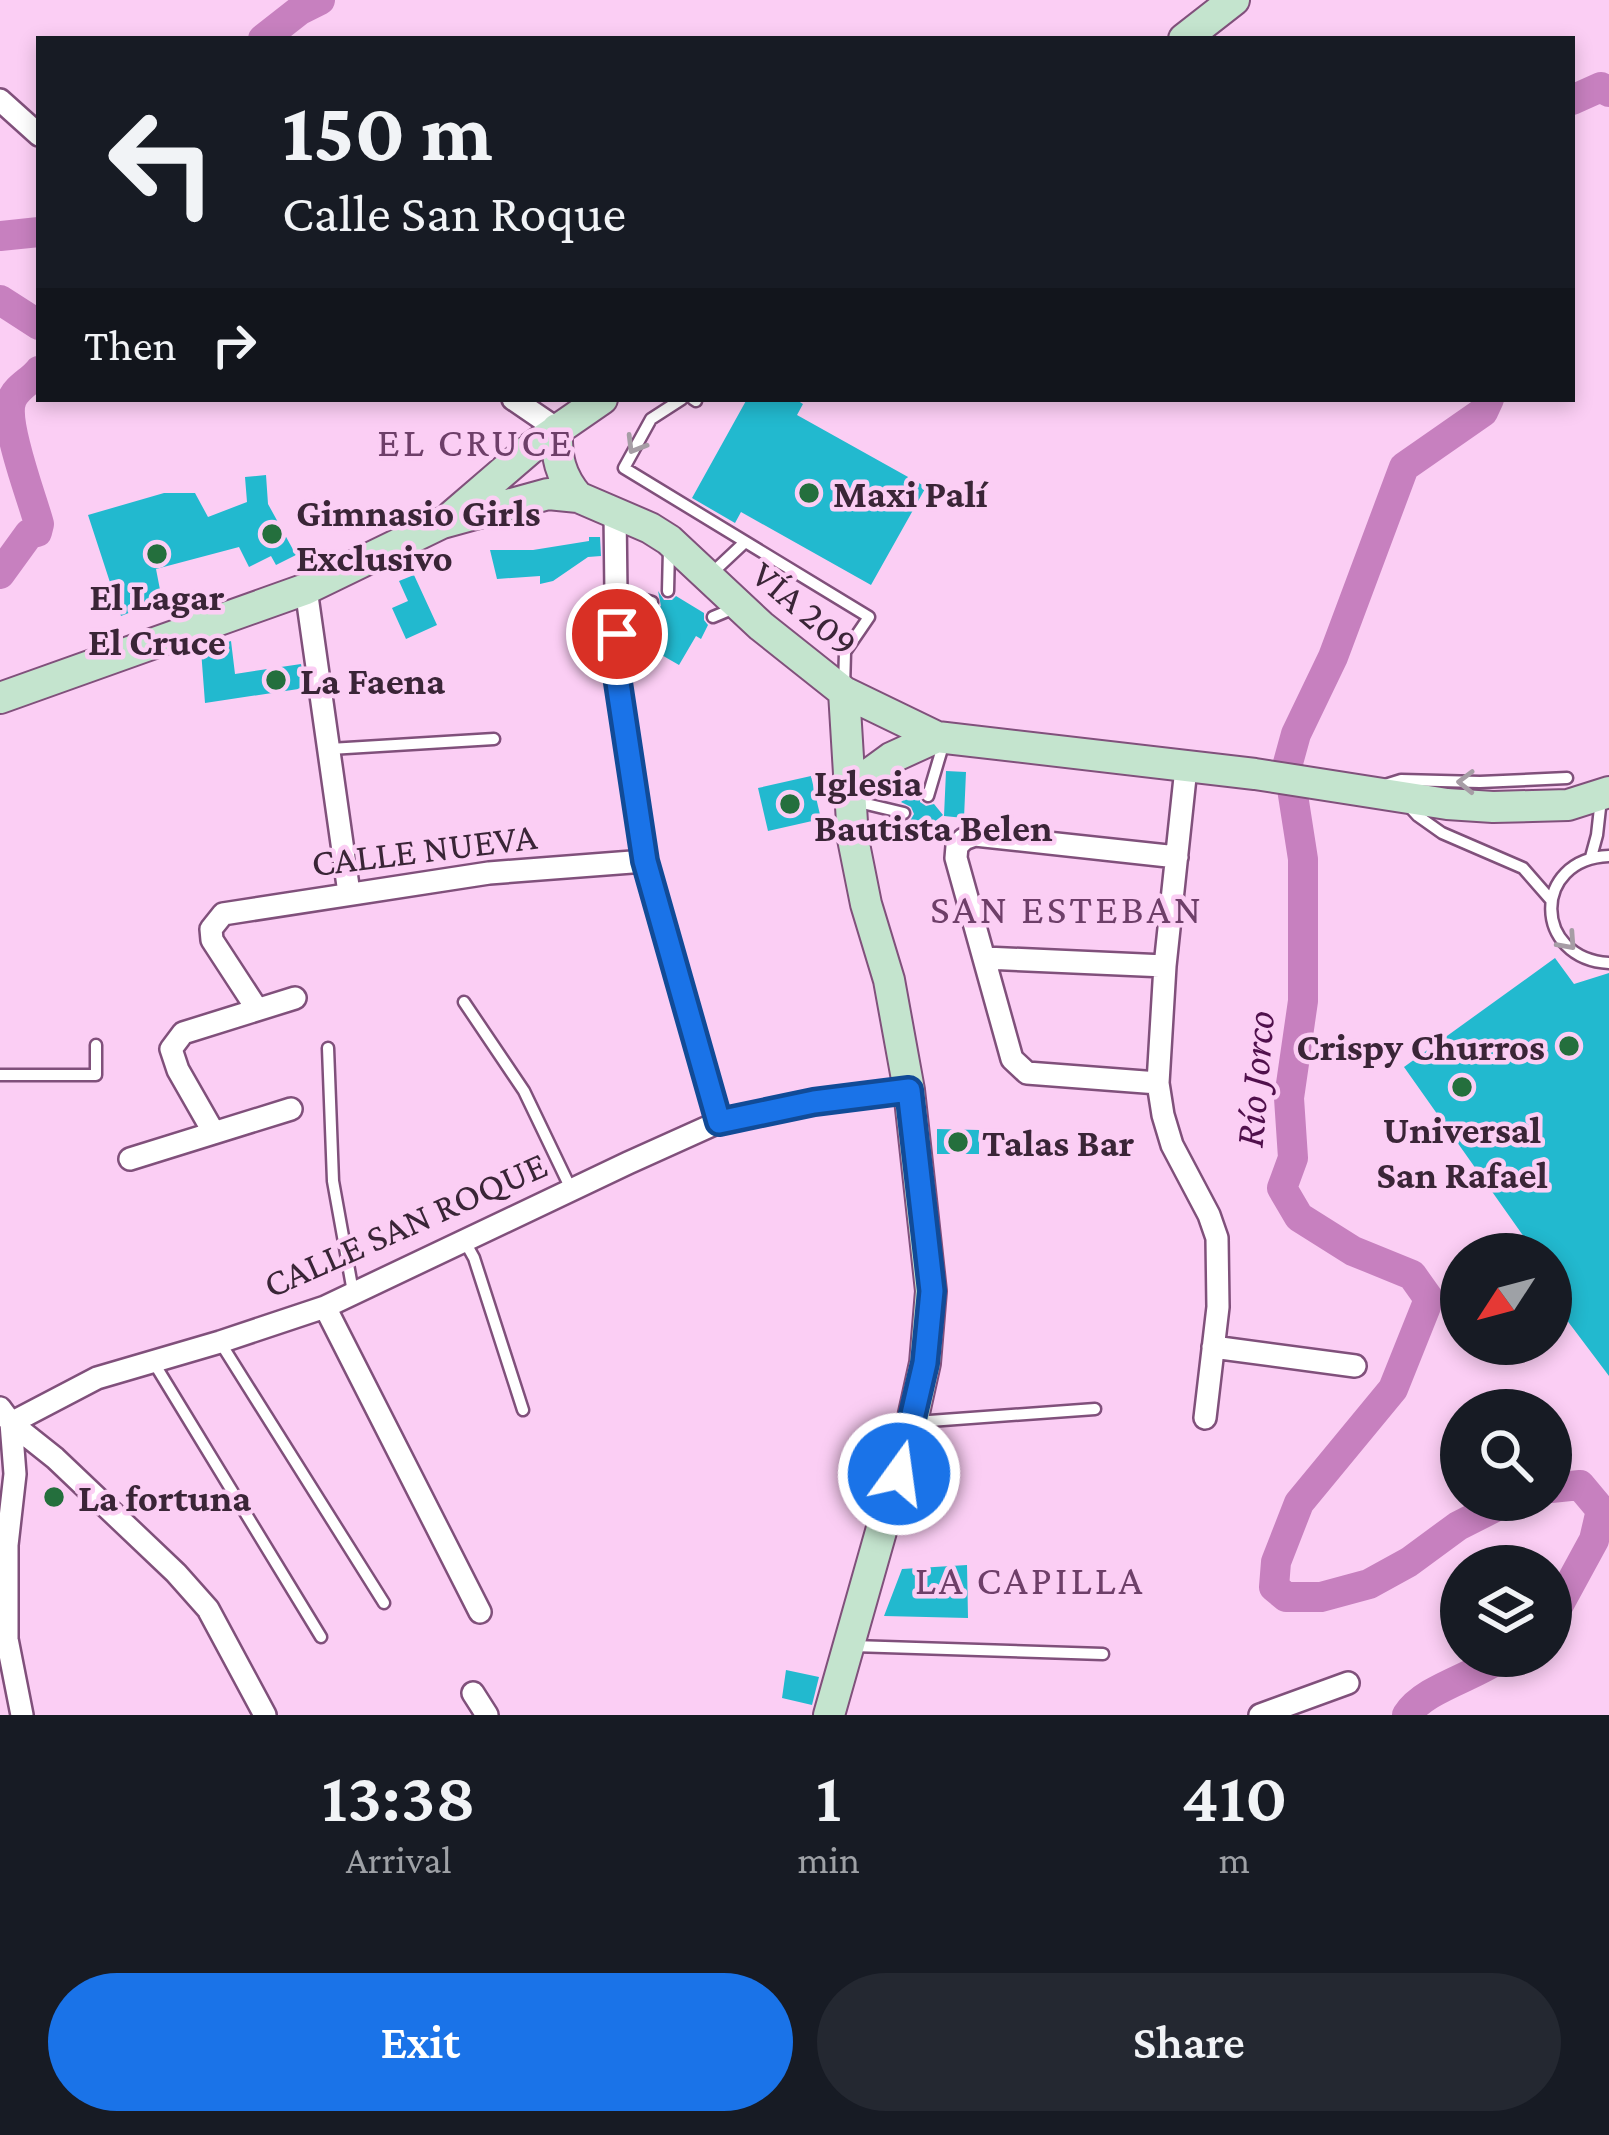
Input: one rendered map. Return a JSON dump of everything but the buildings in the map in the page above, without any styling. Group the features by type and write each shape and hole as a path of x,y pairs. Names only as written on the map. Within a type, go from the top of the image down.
{"main road":[{"path":"1188,36 1234,0"},
{"path":"442,524 556,429 597,402"},
{"path":"556,429 542,460 542,478 563,496"},
{"path":"3,704 306,589 442,524 563,496"},
{"name":"VÍA 209","path":"563,496 614,512 669,540 708,576 726,612 784,646 844,692 941,738 1255,774 1447,804 1568,805 1605,794"},
{"path":"830,1715 912,1422 925,1363 932,1291 909,1090 889,980 853,839 844,692"},
{"path":"850,794 891,758 941,738"}],"street":[{"path":"0,100 36,132"},
{"path":"517,402 556,429"},
{"path":"614,512 617,676 645,861 719,1122"},
{"path":"306,589 349,892"},
{"path":"1186,768 1158,1083 1172,1145 1217,1238 1220,1273 1205,1418"},
{"path":"1158,1083 1027,1073 1019,1068 1012,1059 956,858 957,846 975,835 1177,857"},
{"name":"CALLE NUEVA","path":"256,1009 212,940 211,929 223,914 489,873 645,861"},
{"path":"985,958 1165,966"},
{"path":"214,1132 178,1070 171,1048 184,1033 295,998"},
{"name":"CALLE SAN ROQUE","path":"5,1415 97,1378 325,1307 719,1122 814,1102 909,1090"},
{"path":"130,1159 291,1109"},
{"path":"325,1307 479,1612"},
{"path":"1214,1347 1354,1366"},
{"path":"5,1415 15,1474 7,1545 7,1639 22,1715"},
{"path":"5,1415 198,1597 265,1715"},
{"path":"1260,1715 1348,1683"},
{"path":"473,1693 487,1715"}],"lane":[{"path":"677,402 651,419 624,463 626,471 868,617 845,652 844,692"},
{"path":"668,592 669,540"},
{"path":"708,576 744,543"},
{"path":"617,592 652,602"},
{"path":"928,796 941,738"},
{"path":"330,749 494,740"},
{"path":"1355,789 1401,780 1567,778"},
{"path":"850,794 904,813"},
{"path":"1591,857 1605,794"},
{"path":"1399,795 1442,833 1523,868 1551,900"},
{"path":"1609,856 1576,863 1556,885 1551,900 1551,916 1565,946 1593,962 1609,963"},
{"path":"464,1002 524,1090 571,1190"},
{"path":"0,1075 96,1075 96,1045"},
{"path":"328,1048 332,1181 353,1292"},
{"path":"464,1240 523,1410"},
{"path":"220,1342 384,1603"},
{"path":"153,1360 321,1636"},
{"path":"912,1422 1095,1408"},
{"path":"850,1646 1103,1654"}],"waterway":[{"path":"267,36 320,0"},
{"name":"Río Jorco","path":"1575,99 1601,87 1609,92"},
{"path":"0,236 36,232"},
{"path":"0,300 36,323"},
{"path":"0,574 39,524 14,442 10,410 14,395 36,374"},
{"name":"Río Jorco","path":"1468,1521 1369,1584 1321,1597 1286,1597 1274,1587 1276,1562 1299,1503 1393,1389 1429,1299 1412,1275 1353,1251 1299,1217 1282,1188 1293,1158 1289,1098 1303,1001 1303,859 1288,763 1404,467 1483,412 1488,402"},
{"name":"Río Jorco","path":"1572,1486 1580,1485 1601,1510 1594,1540 1572,1580"},
{"name":"Río Jorco","path":"1407,1715 1425,1697 1463,1677"}],"place":[{"name":"Maxi Palí","path":"809,493"},
{"name":"Gimnasio Girls Exclusivo","path":"272,534"},
{"name":"El Lagar El Cruce","path":"157,554"},
{"name":"La Faena","path":"276,680"},
{"name":"Iglesia Bautista Belen","path":"790,804"},
{"name":"Crispy Churros","path":"1569,1046"},
{"name":"Universal San Rafael","path":"1462,1087"},
{"name":"Talas Bar","path":"958,1142"},
{"name":"La fortuna","path":"54,1497"}],"district":[{"name":"EL CRUCE","path":"476,441"},
{"name":"SAN ESTEBAN","path":"1067,908"},
{"name":"LA CAPILLA","path":"1030,1579"}],"route":[{"path":"617,634 617,676 645,861 719,1122 814,1102 909,1090 932,1291 925,1363 899,1474"}]}
